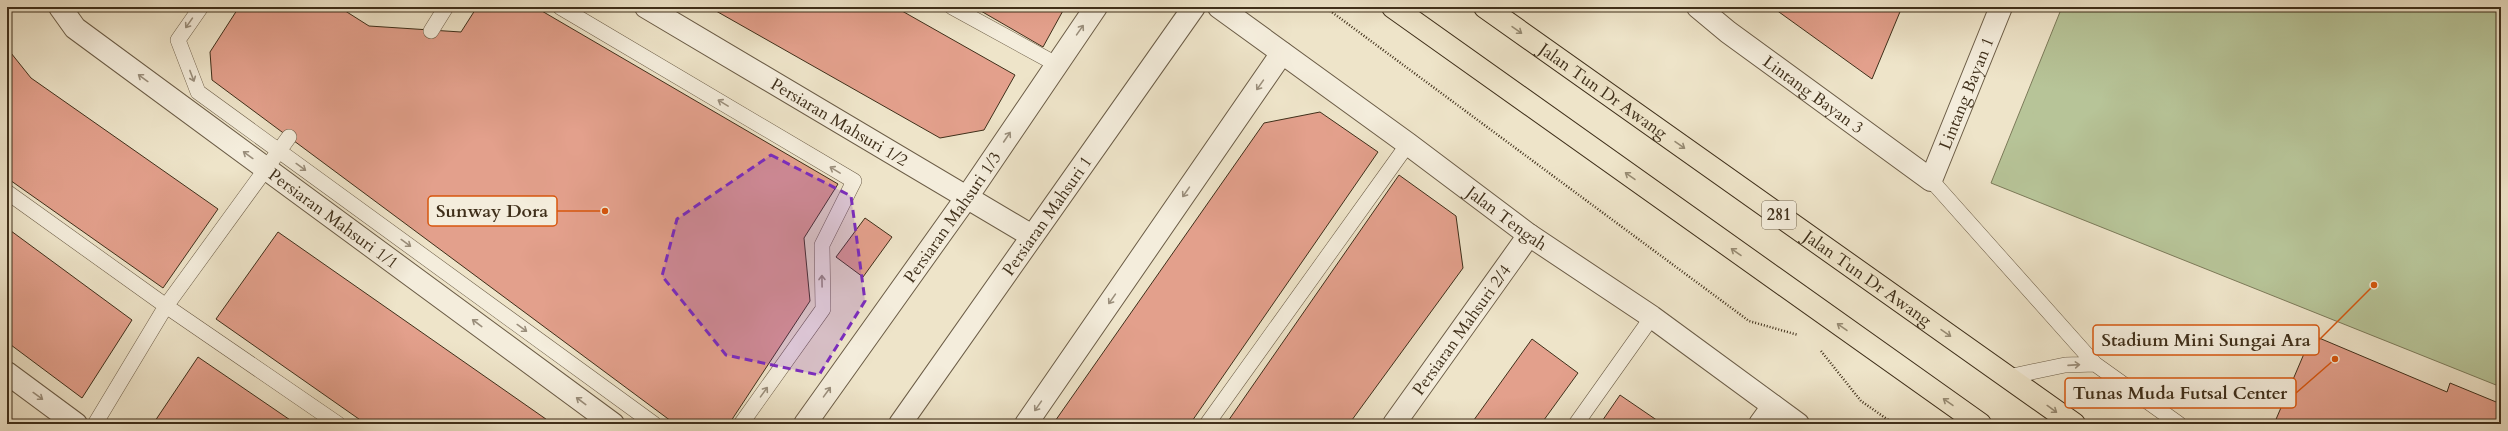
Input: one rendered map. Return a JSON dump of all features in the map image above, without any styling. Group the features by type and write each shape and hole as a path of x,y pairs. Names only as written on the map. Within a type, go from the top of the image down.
{"main road":[{"path":"1393,7 1980,424"},
{"name":"Jalan Tun Dr Awang","path":"1485,7 2074,424"}],"street":[{"name":"Persiaran Mahsuri 1/1","path":"60,7 75,28 613,424"},
{"name":"Persiaran Mahsuri 1/2","path":"646,7 1032,236"},
{"name":"Persiaran Mahsuri 1/3","path":"805,424 967,197 1096,7"},
{"name":"Persiaran Mahsuri 1","path":"900,424 1194,7"},
{"name":"Jalan Tengah","path":"1219,7 1529,234 1652,317 1798,424"},
{"name":"Lintang Bayan 3","path":"1698,7 1728,32 1931,180"},
{"name":"Lintang Bayan 1","path":"1931,180 2000,7"},
{"path":"1026,424 1282,53"},
{"name":"Persiaran Mahsuri 2/4","path":"1394,424 1529,234"},
{"path":"7,373 76,424"},
{"path":"1760,424 1773,406"}],"lane":[{"path":"201,7 178,40 198,92 654,424"},
{"path":"431,31 446,7"},
{"path":"560,7 854,181 822,245 823,310 741,424"},
{"path":"952,7 1056,64"},
{"path":"95,424 166,306 289,137"},
{"path":"1207,424 1408,144"},
{"path":"1931,180 2095,364 2179,424"},
{"path":"7,192 166,306 338,424"},
{"path":"1576,424 1652,317"},
{"path":"2008,377 2065,366 2095,364"}],"path":[{"path":"1325,7 1749,321 1796,333 1802,337"},
{"path":"1820,350 1861,401 1894,424"}],"highlighted area":[{"path":"771,155 851,196 865,301 819,375 726,355 662,276 677,219"}],"green space":[{"path":"2062,7 2501,7 2501,387 1991,183"}],"building":[{"path":"239,7 339,7 369,26 461,32 477,7 535,7 838,184 804,238 810,301 729,424 675,424 212,80 210,52"},
{"path":"709,7 895,7 1015,75 984,130 940,138"},
{"path":"974,7 1065,7 1043,47"},
{"path":"1772,7 1902,7 1872,79"},
{"path":"7,48 31,78 218,209 163,288 7,178"},
{"path":"1320,112 1378,152 1190,424 1053,424 1264,123"},
{"path":"1399,175 1456,216 1463,268 1349,424 1226,424"},
{"path":"865,218 892,237 863,277 836,257"},
{"path":"7,228 132,320 82,398 7,342"},
{"path":"278,232 553,424 366,424 216,319"},
{"path":"2312,335 2447,392 2450,383 2501,404 2501,424 2274,424"},
{"path":"1532,339 1578,373 1541,424 1471,424"},
{"path":"198,357 296,424 153,424"},
{"path":"1620,395 1661,423 1661,424 1600,424"}],"place":[{"name":"Sunway Dora","path":"605,211"},
{"name":"Stadium Mini Sungai Ara","path":"2374,285"},
{"name":"Tunas Muda Futsal Center","path":"2335,359"}]}
